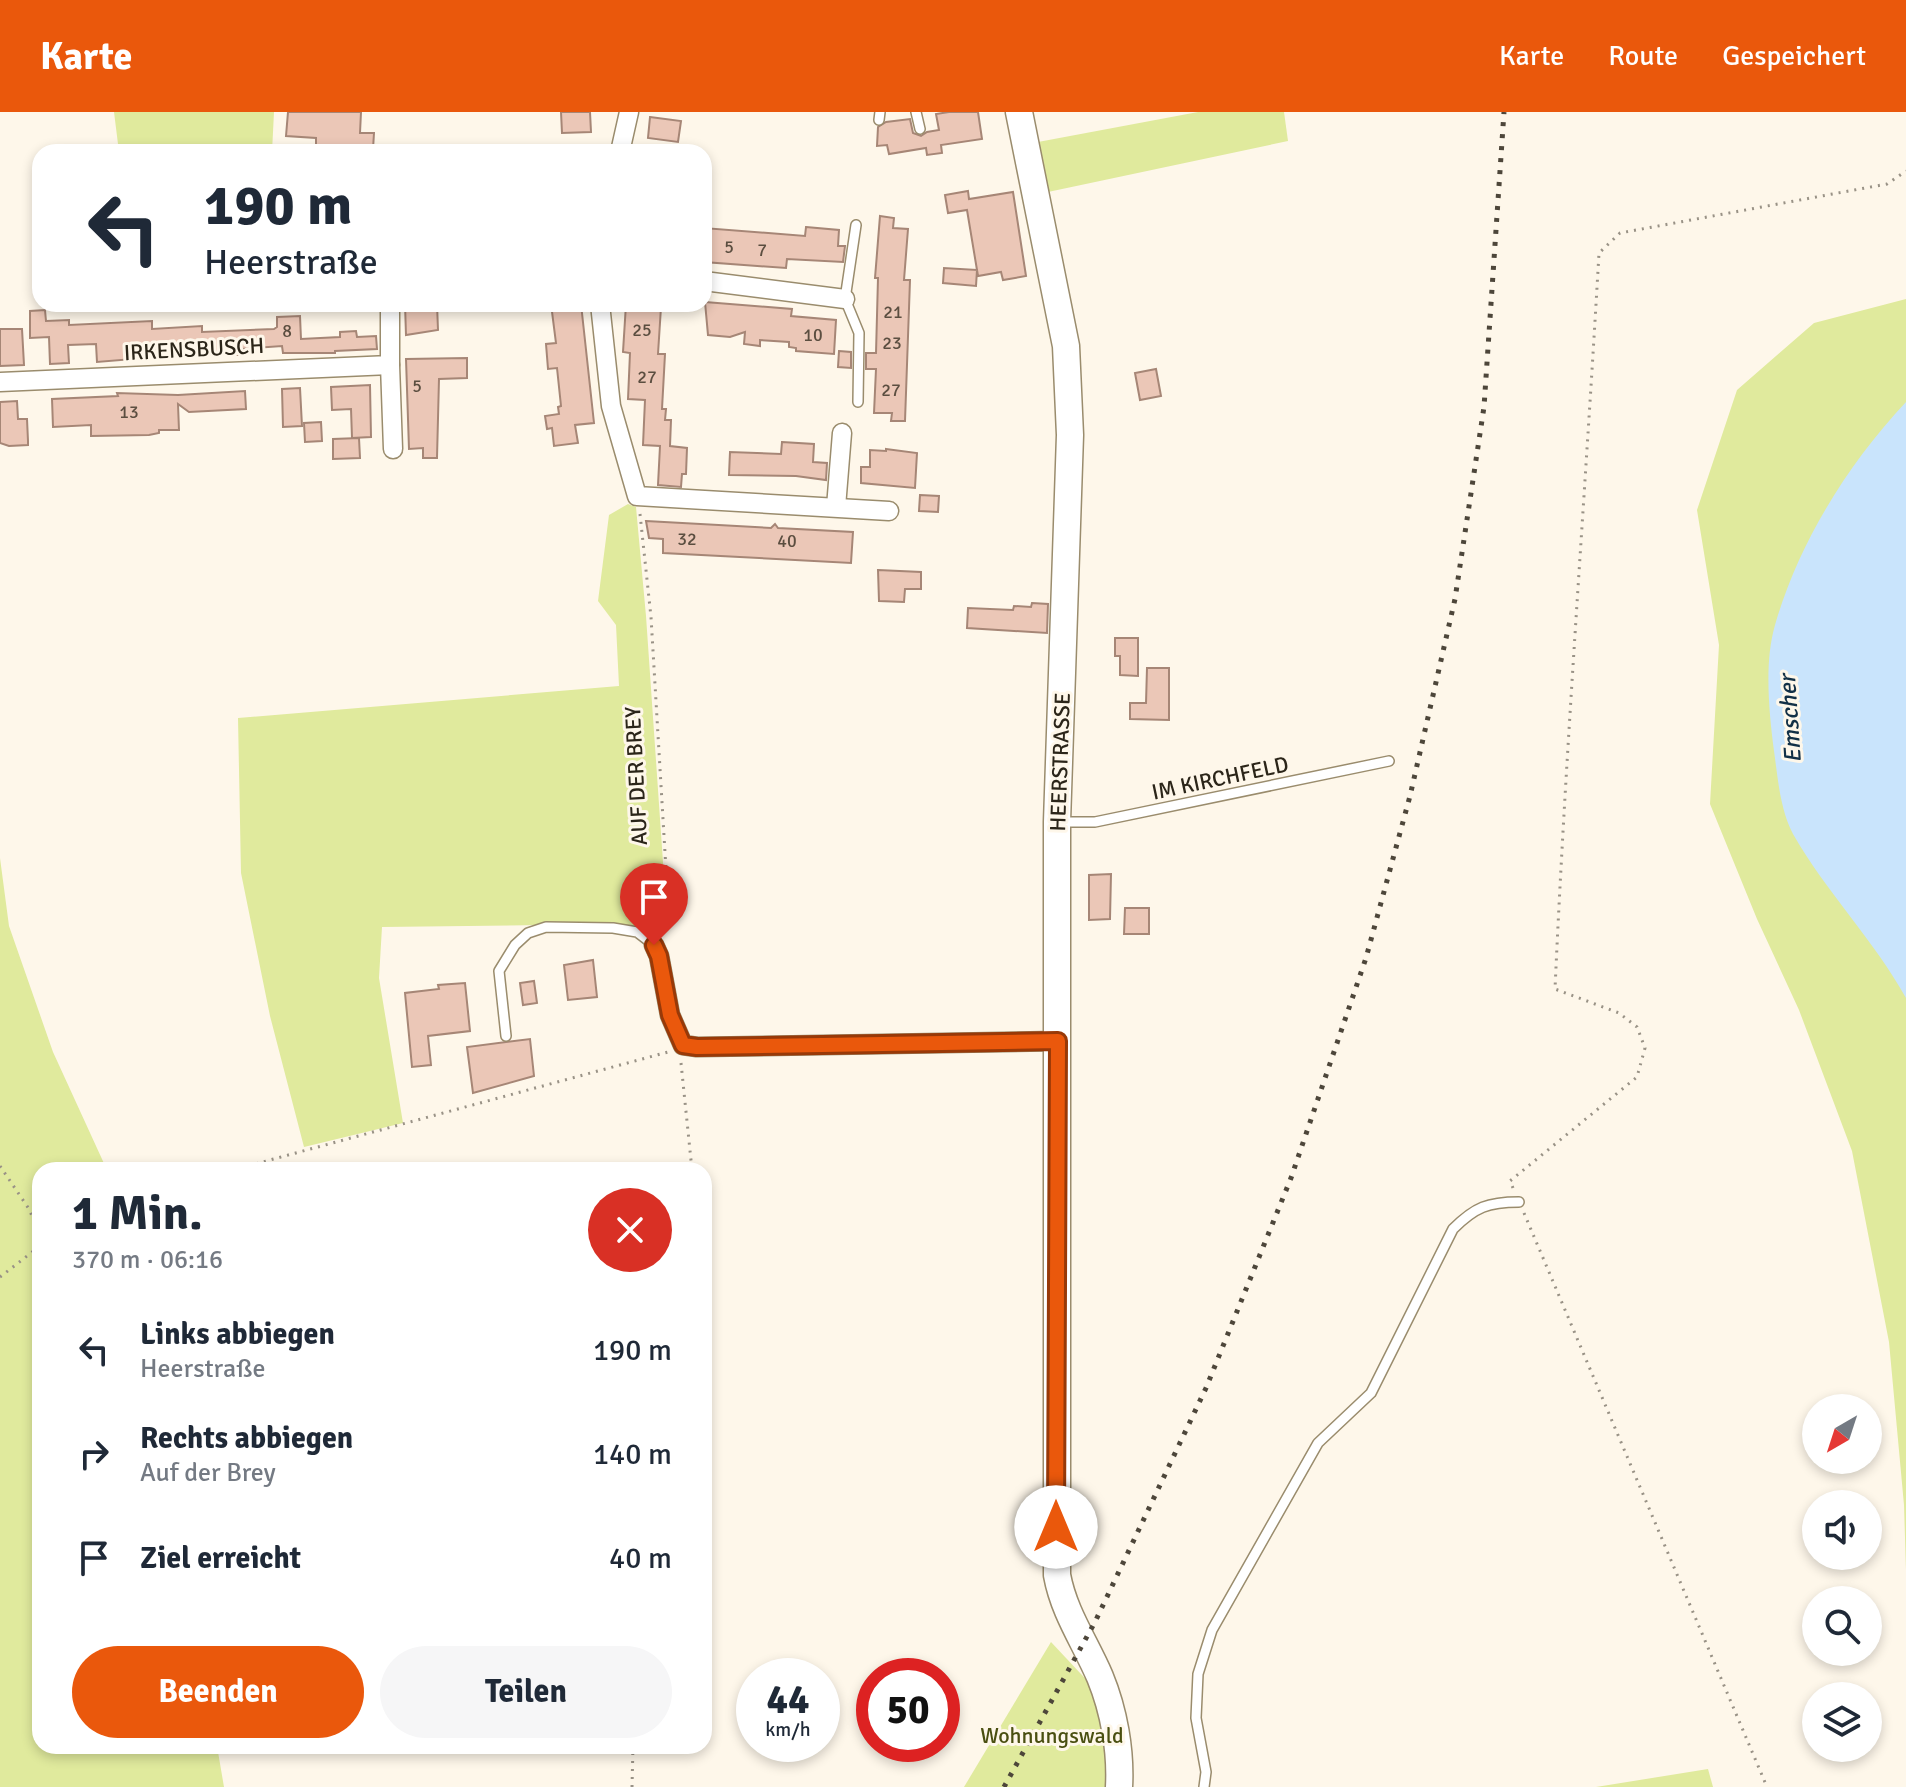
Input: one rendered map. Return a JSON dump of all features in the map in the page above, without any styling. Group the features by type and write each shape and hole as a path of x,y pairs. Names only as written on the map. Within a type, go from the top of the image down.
{"main road":[{"name":"HEERSTRASSE","path":"1019,112 1066,346 1070,435 1057,822 1057,1575 1067,1612 1107,1694 1116,1734 1119,1787"}],"street":[{"path":"622,144 629,112"},
{"path":"712,282 845,299"},
{"path":"390,312 393,449"},
{"path":"601,312 611,406 637,496 889,511"},
{"name":"IRKENSBUSCH","path":"0,382 390,365"},
{"path":"836,507 842,433"},
{"path":"654,945 659,956 670,1015 683,1045 1058,1041"}],"lane":[{"path":"916,112 920,129"},
{"path":"856,225 845,299 859,333 858,402"},
{"name":"IM KIRCHFELD","path":"1057,822 1095,822 1389,761"},
{"path":"506,1036 499,971 515,945 528,933 546,927 613,928 637,932 654,945"},
{"path":"1204,1787 1206,1772 1196,1718 1198,1674 1212,1630 1318,1443 1371,1393 1453,1229 1471,1211 1497,1202 1519,1202"}],"path":[{"path":"1767,1787 1510,1181 1637,1077 1645,1048 1637,1027 1619,1013 1555,989 1564,794 1599,253 1620,233 1887,184 1906,171"},
{"name":"AUF DER BREY","path":"637,496 651,617 669,920 663,935 654,945"},
{"path":"263,1162 664,1054 683,1045"},
{"path":"683,1045 680,1066 691,1162"},
{"path":"0,1166 32,1216"},
{"path":"0,1277 32,1252"},
{"path":"632,1787 633,1754"}],"green space":[{"path":"114,112 274,112 272,144 118,144"},
{"path":"1198,112 1284,112 1288,141 1048,192 1038,142"},
{"path":"1906,299 1906,1570 1904,1505 1889,1342 1852,1151 1799,1010 1757,919 1710,804 1719,645 1697,510 1737,390 1814,323"},
{"path":"628,504 636,507 646,616 667,920 661,933 653,942 641,931 542,925 382,927 379,978 403,1123 304,1147 270,1016 241,873 238,718 619,686 616,625 598,601 609,515"},
{"path":"0,858 9,926 53,1052 103,1162 32,1162 32,1754 218,1754 224,1787 0,1787"},
{"name":"Wohnungswald","path":"1051,1642 1096,1690 1109,1787 964,1787"},
{"path":"1708,1769 1713,1787 1596,1787"}],"water":[{"name":"Emscher","path":"1906,402 1906,998 1793,834 1778,783 1768,688 1775,625 1797,564 1845,478"}],"building":[{"path":"288,112 361,112 360,133 374,133 373,144 316,144 316,138 286,136"},
{"path":"561,112 590,112 591,132 562,133"},
{"path":"978,112 982,139 941,145 942,153 927,155 926,148 889,154 887,145 877,146 878,127 886,122 910,119 913,133 921,136 939,130 936,114"},
{"path":"650,117 681,121 678,142 648,138"},
{"path":"968,191 969,199 1013,192 1026,276 1003,280 1001,272 978,276 967,210 948,213 945,195"},
{"path":"880,216 894,218 893,228 908,229 904,280 910,280 905,421 891,421 892,413 874,413 876,369 866,369 866,353 876,353 878,278 875,278"},
{"path":"806,227 839,230 838,246 845,246 843,262 787,259 786,268 712,263 712,229 805,236"},
{"path":"944,268 977,270 976,286 943,283"},
{"path":"712,303 792,309 791,316 836,320 834,354 796,351 796,348 789,347 789,342 760,340 760,346 744,344 745,332 730,337 708,335 706,312 712,312"},
{"path":"30,311 45,312 46,321 69,320 69,325 152,321 152,329 202,326 202,332 274,329 277,327 277,317 300,316 301,339 340,337 340,332 356,331 357,337 376,336 377,349 283,353 282,346 242,349 242,355 182,355 97,362 96,344 68,345 69,363 50,364 49,337 30,338"},
{"path":"405,312 437,312 438,330 406,335"},
{"path":"552,312 582,312 594,423 575,425 578,443 554,446 552,428 547,429 545,416 559,414 558,407 561,406 557,368 548,369 546,344 556,343"},
{"path":"626,312 661,312 658,354 665,354 662,409 666,409 665,420 671,420 670,446 687,448 686,474 682,474 681,487 658,485 660,446 643,445 645,400 628,399 630,353 623,352"},
{"path":"0,329 22,329 24,365 0,366"},
{"path":"839,351 851,352 851,368 838,367"},
{"path":"467,358 467,378 439,379 437,458 423,458 423,448 409,449 406,359"},
{"path":"1156,369 1161,396 1140,400 1135,373"},
{"path":"370,385 371,437 352,438 351,409 332,410 331,387"},
{"path":"300,388 302,426 283,427 282,389"},
{"path":"245,391 246,409 189,412 178,404 179,430 159,430 159,433 149,435 91,436 91,425 53,427 52,399 118,396 117,393 178,395"},
{"path":"17,401 18,419 27,419 28,445 9,446 0,443 0,402"},
{"path":"321,422 322,441 305,442 304,423"},
{"path":"359,438 360,458 333,459 333,439"},
{"path":"782,442 814,444 813,462 827,463 826,480 796,476 729,475 730,452 781,454"},
{"path":"870,450 917,453 915,488 861,483 861,467 870,467"},
{"path":"920,495 939,496 938,512 919,511"},
{"path":"646,521 771,528 775,524 778,528 853,532 851,563 663,553 663,539 649,538"},
{"path":"878,570 921,572 921,589 905,589 904,602 879,601"},
{"path":"1032,603 1048,604 1047,633 967,628 968,608 1013,610 1014,606 1031,607"},
{"path":"1115,638 1138,638 1138,676 1120,675 1120,656 1115,656"},
{"path":"1147,668 1169,668 1169,720 1130,719 1130,703 1146,703"},
{"path":"1111,874 1110,919 1089,920 1089,875"},
{"path":"1125,908 1149,908 1149,934 1124,934"},
{"path":"593,960 597,997 568,1000 564,965"},
{"path":"534,981 537,1003 523,1005 520,983"},
{"path":"465,983 470,1031 428,1036 431,1065 412,1067 405,993 439,989 438,985"},
{"path":"530,1039 534,1076 473,1093 467,1047"}],"railway":[{"path":"1004,1787 1095,1622 1206,1388 1291,1178 1366,958 1410,796 1455,599 1484,407 1504,112"}],"route":[{"path":"654,945 659,956 670,1015 683,1045 1058,1041 1056,1527"}]}
